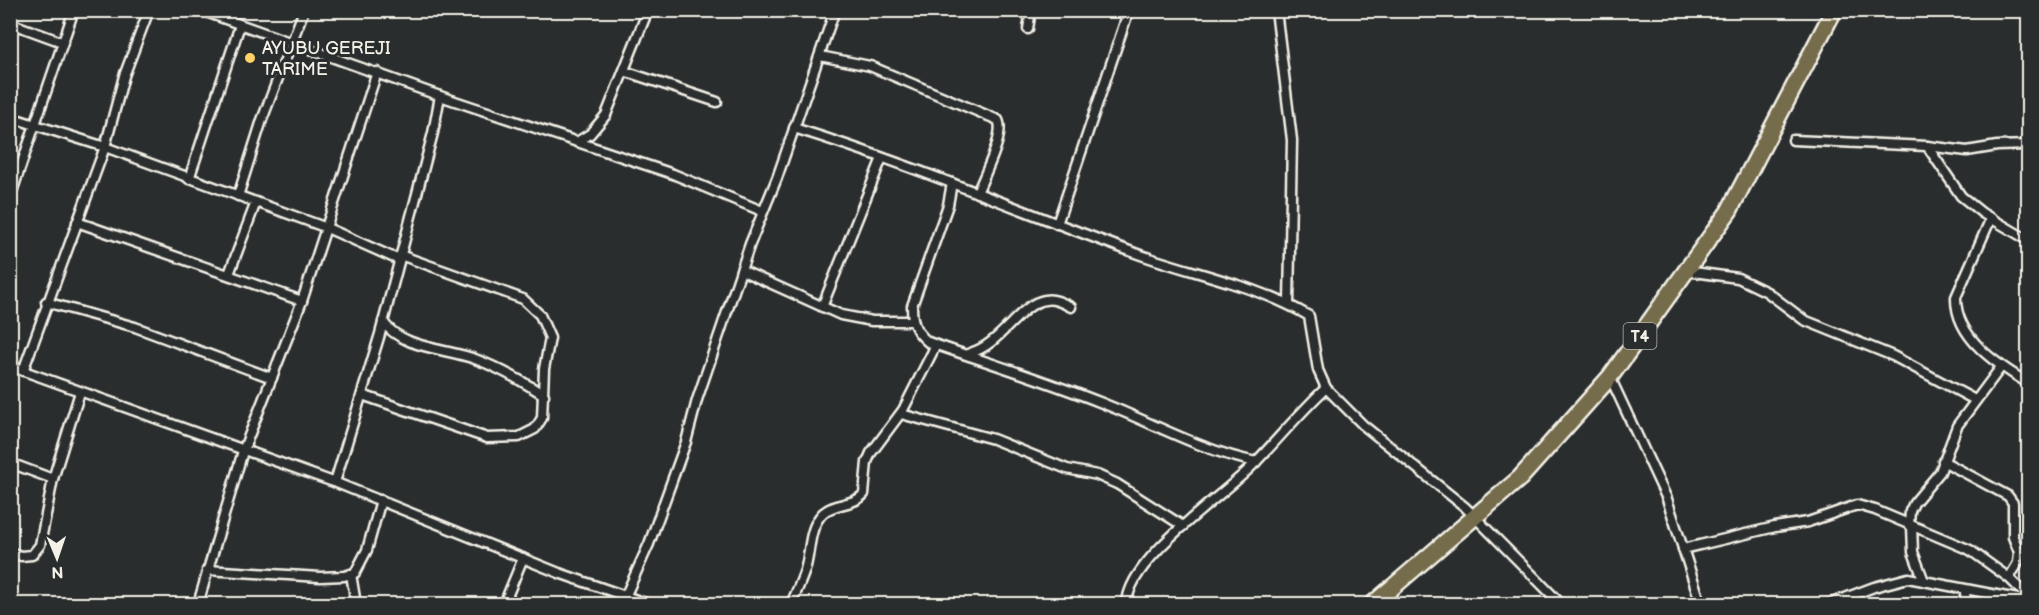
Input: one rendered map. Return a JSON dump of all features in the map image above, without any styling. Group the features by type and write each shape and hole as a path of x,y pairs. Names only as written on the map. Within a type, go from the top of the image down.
{"highway":[{"name":"T4","path":"1373,604 1520,478 1610,377 1664,306 1729,211 1834,10"}],"street":[{"path":"11,197 37,126 74,10"},
{"path":"23,370 46,302 105,147 124,76 149,10"},
{"path":"200,10 440,96 712,188 762,211"},
{"path":"238,196 262,120 304,10"},
{"path":"577,142 590,134 606,115 648,10"},
{"path":"625,597 649,544 686,442 697,400 741,270 795,128 836,10"},
{"path":"1028,29 1031,10"},
{"path":"1057,224 1129,10"},
{"path":"1276,10 1292,140 1289,304"},
{"path":"10,22 62,42"},
{"path":"189,179 240,25"},
{"path":"820,56 870,66 998,120 1001,125 1000,136 977,193"},
{"path":"624,71 717,102"},
{"path":"198,604 243,451 302,301 377,72"},
{"path":"335,482 383,322 433,133 440,96"},
{"path":"10,117 105,147 327,228 399,257 514,295 523,299 540,315 550,338 544,369 542,418 535,429 519,437 487,438 362,394"},
{"path":"795,128 952,183 1152,259 1289,304 1309,316 1318,370 1326,388 1363,424 1451,494 1560,604"},
{"path":"1793,140 1927,146 1967,151 2007,145 2028,145"},
{"path":"1927,146 1961,195 1991,218 2028,240"},
{"path":"822,307 882,158"},
{"path":"952,183 941,226 915,292 912,321 917,333 936,345 968,354 1092,399 1212,451 1256,462"},
{"path":"229,274 256,202"},
{"path":"1991,218 1956,297 1956,305 1962,327 2001,367 2028,384"},
{"path":"77,222 302,301"},
{"path":"741,270 759,276 841,315 872,321 912,321"},
{"path":"1686,271 1738,278 1767,292 1804,321 1893,356 1975,400"},
{"path":"968,354 988,347 1034,304 1046,299 1071,307"},
{"path":"46,302 135,327 272,378"},
{"path":"383,322 398,337 473,358 513,375 544,395"},
{"path":"791,604 805,570 812,532 817,521 831,507 854,501 864,494 867,462 901,414 936,345"},
{"path":"10,366 335,482 523,558 648,604"},
{"path":"1924,581 1913,552 1910,511 1914,503 1937,477 1951,437 1975,400 2001,367"},
{"path":"1610,377 1667,499 1701,604"},
{"path":"1127,604 1127,596 1140,569 1256,462 1326,388"},
{"path":"10,552 21,556 32,555 40,545 53,479 80,392"},
{"path":"901,414 993,439 1067,469 1097,475 1117,484 1184,526"},
{"path":"1943,461 2008,496 2013,503 2013,537 2019,552 2018,562 2009,578"},
{"path":"10,463 53,479"},
{"path":"207,570 320,577 351,574 361,563 367,550 381,500"},
{"path":"1683,549 1775,527 1808,522 1857,506 1911,525 1970,550 2009,578 2028,599"},
{"path":"504,604 523,558"},
{"path":"351,574 356,604"},
{"path":"1829,604 1908,578 2012,601 2028,599"},
{"path":"1965,591 1966,604"}],"place":[{"name":"AYUBU GEREJI TARIME","path":"250,58"}]}
